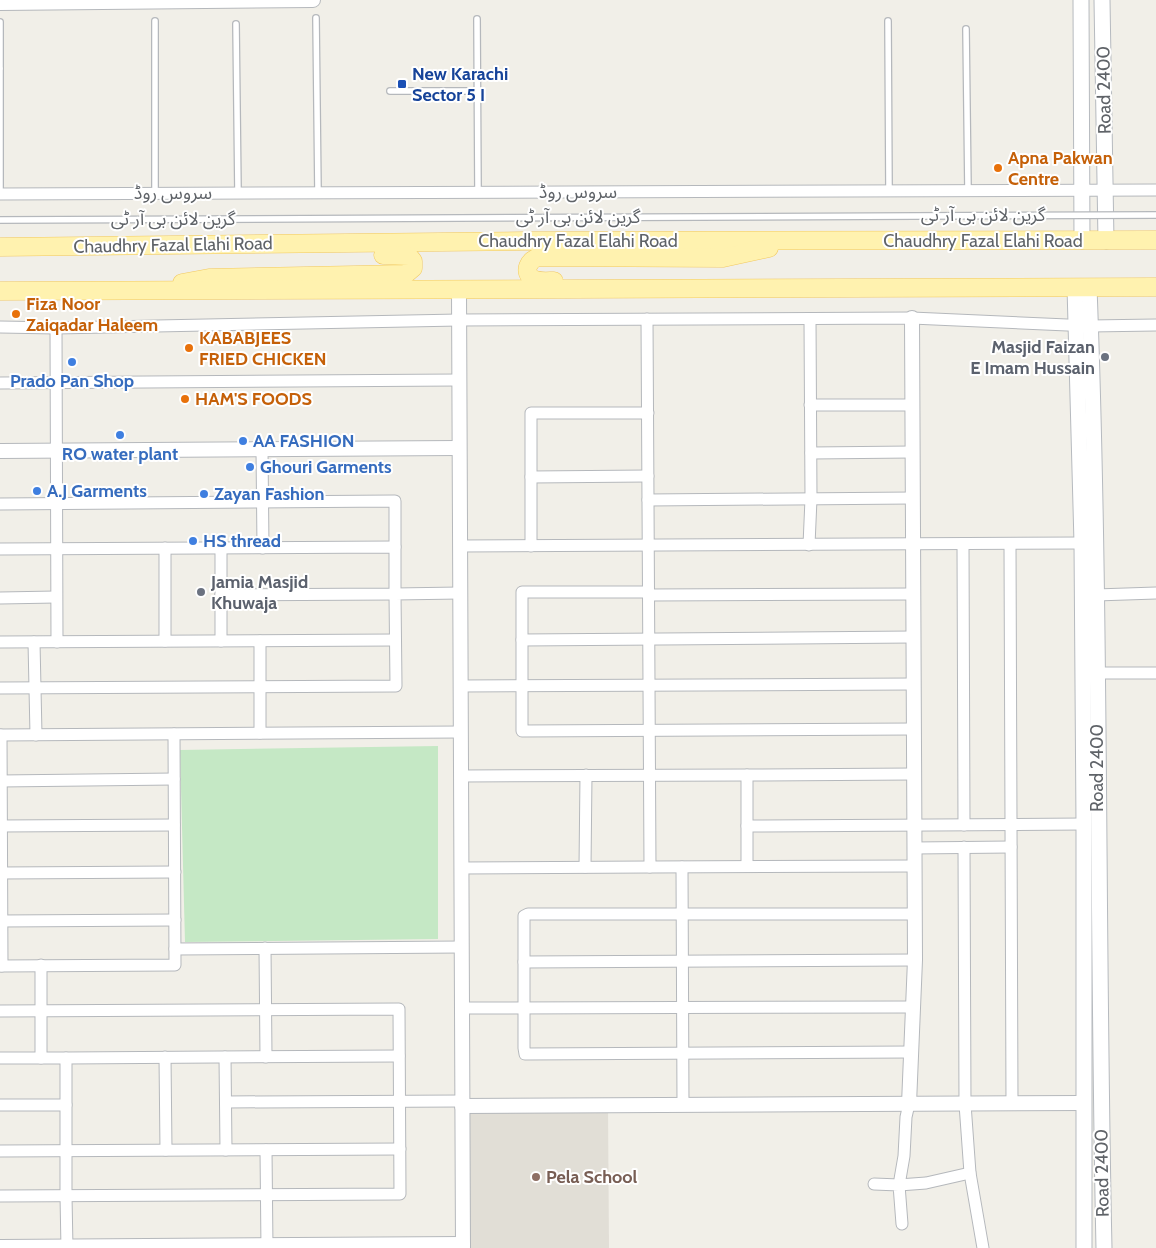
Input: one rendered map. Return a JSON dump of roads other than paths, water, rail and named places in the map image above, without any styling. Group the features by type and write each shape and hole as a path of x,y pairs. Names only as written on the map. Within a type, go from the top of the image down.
{"main road":[{"name":"Road 2400","path":"1081,0 1082,241"},
{"name":"Road 2400","path":"1102,0 1106,241"},
{"name":"Chaudhry Fazal Elahi Road","path":"0,247 525,241 1156,240"},
{"path":"754,289 694,281 538,280 528,274 527,266 531,259 539,257 723,258 803,241"},
{"path":"135,291 209,278 406,274 412,271 414,264 411,258 406,255 200,254 151,245"},
{"name":"Road 2400","path":"1082,287 1096,595 1100,1068 1104,1248"},
{"path":"0,291 1156,287"},
{"name":"Road 2400","path":"1084,325 1082,543 1084,1248"}],"street":[{"path":"0,3 52,1 313,0"},
{"name":"سروس روڈ","path":"0,194 1156,190"},
{"path":"0,1247 463,1246 459,290"},
{"path":"902,1224 899,1185 909,1104 915,960 912,318"},
{"path":"0,326 56,328 459,320 912,318 1084,325 1156,325"},
{"path":"648,319 650,867"},
{"path":"809,545 811,499 810,319"},
{"path":"56,328 56,642"},
{"path":"0,383 459,380"},
{"path":"810,405 912,405"},
{"path":"531,546 531,413 648,413"},
{"path":"0,451 460,448"},
{"path":"262,450 263,548"},
{"path":"810,452 912,452"},
{"path":"531,477 648,476"},
{"path":"648,500 913,498"},
{"path":"0,504 395,501 396,686 0,688"},
{"path":"460,546 1082,543"},
{"path":"963,544 964,825"},
{"path":"1010,544 1012,1104"},
{"path":"0,549 395,547"},
{"path":"165,548 165,641"},
{"path":"221,548 221,641"},
{"path":"913,594 522,592 522,731 914,728"},
{"path":"1096,595 1156,593"},
{"path":"221,595 460,594"},
{"path":"0,598 56,598"},
{"path":"522,640 913,638"},
{"path":"260,640 260,733"},
{"path":"0,642 395,640"},
{"path":"34,642 36,735"},
{"path":"1097,673 1156,673"},
{"path":"460,686 913,684"},
{"path":"174,734 175,965 1,966 0,735 461,732"},
{"path":"461,776 914,774"},
{"path":"747,775 748,866"},
{"path":"585,867 586,776"},
{"path":"1,780 174,779"},
{"path":"747,826 1084,824"},
{"path":"1,826 174,825"},
{"path":"964,847 965,1104 970,1173 983,1248"},
{"path":"914,848 1011,847"},
{"path":"461,868 914,866"},
{"path":"682,867 683,1105"},
{"path":"1,872 174,872"},
{"path":"912,1052 525,1054 524,916 528,914 914,914"},
{"path":"1,921 175,920"},
{"path":"175,949 462,947"},
{"path":"265,948 266,1057"},
{"path":"524,962 915,960"},
{"path":"41,965 42,1058"},
{"path":"462,1008 912,1007"},
{"path":"0,1011 399,1009 400,1149 400,1194 0,1196"},
{"path":"0,1058 399,1056"},
{"path":"165,1057 166,1150"},
{"path":"225,1057 226,1150"},
{"path":"66,1058 67,1247"},
{"path":"226,1102 399,1101 683,1105 1084,1103"},
{"path":"0,1105 66,1105"},
{"path":"0,1151 400,1149"},
{"path":"266,1150 267,1247"},
{"path":"874,1184 926,1183 970,1173"}],"lane":[{"path":"316,18 318,193"},
{"path":"477,18 478,192"},
{"path":"155,21 155,194"},
{"path":"888,21 889,191"},
{"path":"0,22 0,194"},
{"path":"236,24 238,193"},
{"path":"966,29 968,191"},
{"path":"390,91 477,91"},
{"name":"گرین لائن بی آر ٹی","path":"0,220 1156,214"}],"place":[{"name":"New Karachi Sector 5 I","path":"402,84"},
{"name":"Apna Pakwan Centre","path":"998,168"},
{"name":"Fiza Noor Zaiqadar Haleem","path":"16,314"},
{"name":"KABABJEES FRIED CHICKEN","path":"189,348"},
{"name":"Masjid Faizan E Imam Hussain","path":"1105,357"},
{"name":"Prado Pan Shop","path":"72,362"},
{"name":"HAM'S FOODS","path":"185,399"},
{"name":"RO water plant","path":"120,435"},
{"name":"AA FASHION","path":"243,441"},
{"name":"Ghouri Garments","path":"250,467"},
{"name":"A.J Garments","path":"37,491"},
{"name":"Zayan Fashion","path":"204,494"},
{"name":"HS thread","path":"193,541"},
{"name":"Jamia Masjid Khuwaja","path":"201,592"},
{"name":"Pela School","path":"536,1177"}]}
